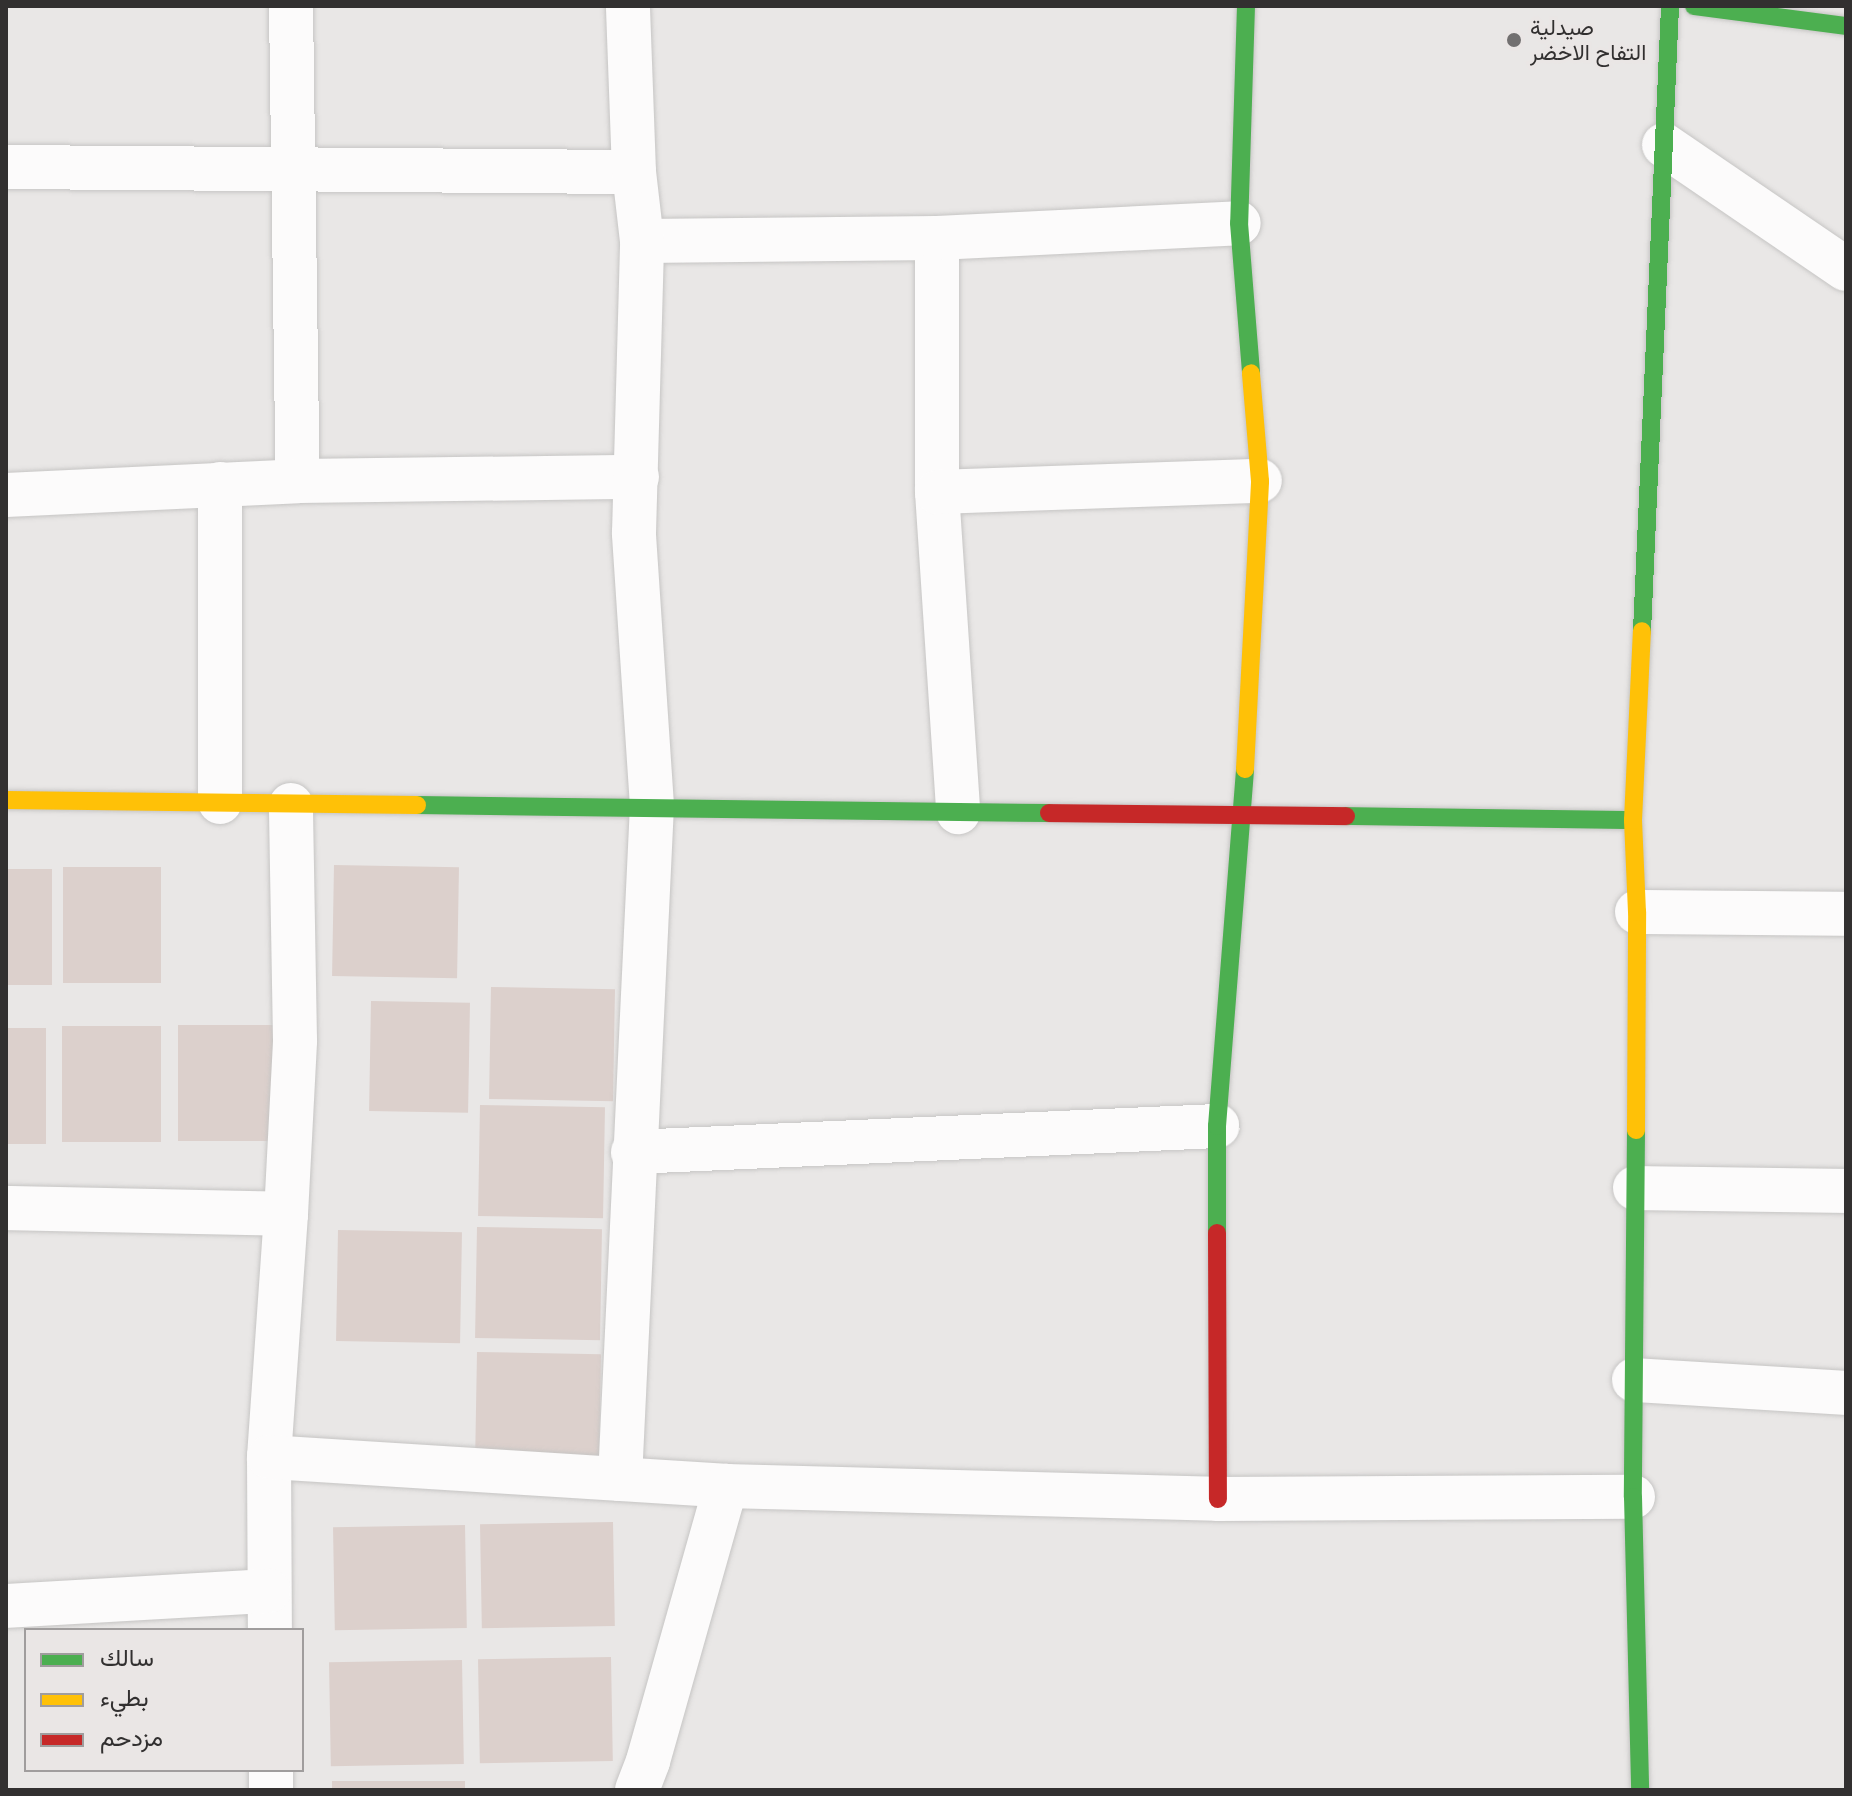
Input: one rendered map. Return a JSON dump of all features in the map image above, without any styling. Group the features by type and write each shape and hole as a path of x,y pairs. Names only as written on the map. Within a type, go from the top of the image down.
{"street":[{"path":"291,6 298,481"},
{"path":"620,1479 633,1152 652,806 634,533 642,241 634,172 628,6"},
{"path":"1218,1499 1217,1126 1243,815 1260,481 1239,223 1246,6"},
{"path":"1640,1790 1633,1497 1637,912 1633,820 1670,6"},
{"path":"1694,6 1846,26"},
{"path":"1664,145 1846,269"},
{"path":"6,167 634,172"},
{"path":"642,241 937,238 1239,223"},
{"path":"937,238 937,492 958,812"},
{"path":"6,495 298,481 637,477"},
{"path":"937,492 1260,481"},
{"path":"220,484 220,802"},
{"path":"6,800 1633,820"},
{"path":"6,1606 270,1610 269,1457 295,1040 291,805"},
{"path":"1637,912 1846,914"},
{"path":"633,1152 1217,1126"},
{"path":"1635,1188 1846,1191"},
{"path":"6,1208 286,1214"},
{"path":"1634,1380 1846,1393"},
{"path":"269,1457 726,1486 1218,1499 1633,1497"},
{"path":"637,1790 648,1761 726,1486"}],"building":[{"path":"334,865 459,867 457,978 332,976"},
{"path":"63,867 161,867 161,983 63,983"},
{"path":"6,869 52,869 52,985 6,985"},
{"path":"491,987 615,989 613,1101 489,1099"},
{"path":"371,1001 470,1003 468,1113 369,1111"},
{"path":"178,1025 277,1025 277,1141 178,1141"},
{"path":"62,1026 161,1026 161,1142 62,1142"},
{"path":"6,1028 46,1028 46,1144 6,1144"},
{"path":"480,1105 605,1107 603,1218 478,1216"},
{"path":"477,1227 602,1229 600,1340 475,1338"},
{"path":"338,1230 462,1232 460,1343 336,1341"},
{"path":"477,1352 601,1354 599,1466 475,1464"},
{"path":"613,1522 615,1626 482,1628 480,1524"},
{"path":"465,1525 467,1628 335,1630 333,1527"},
{"path":"611,1657 613,1761 480,1763 478,1659"},
{"path":"462,1660 464,1764 331,1766 329,1662"},
{"path":"332,1781 465,1781 465,1790 332,1790"}],"traffic: fast":[{"path":"1246,6 1239,223 1251,373"},
{"path":"1642,631 1670,6"},
{"path":"1694,6 1846,26"},
{"path":"1217,1233 1217,1126 1245,769"},
{"path":"417,805 1049,813"},
{"path":"1346,816 1633,820"},
{"path":"1636,1130 1633,1497 1640,1790"}],"traffic: slow":[{"path":"1245,769 1260,481 1251,373"},
{"path":"1636,1130 1637,912 1633,820 1642,631"},
{"path":"6,800 417,805"}],"traffic: jam":[{"path":"1049,813 1346,816"},
{"path":"1217,1233 1218,1499"}],"place":[{"name":"صيدلية التفاح الاخضر","path":"1514,40"}]}
